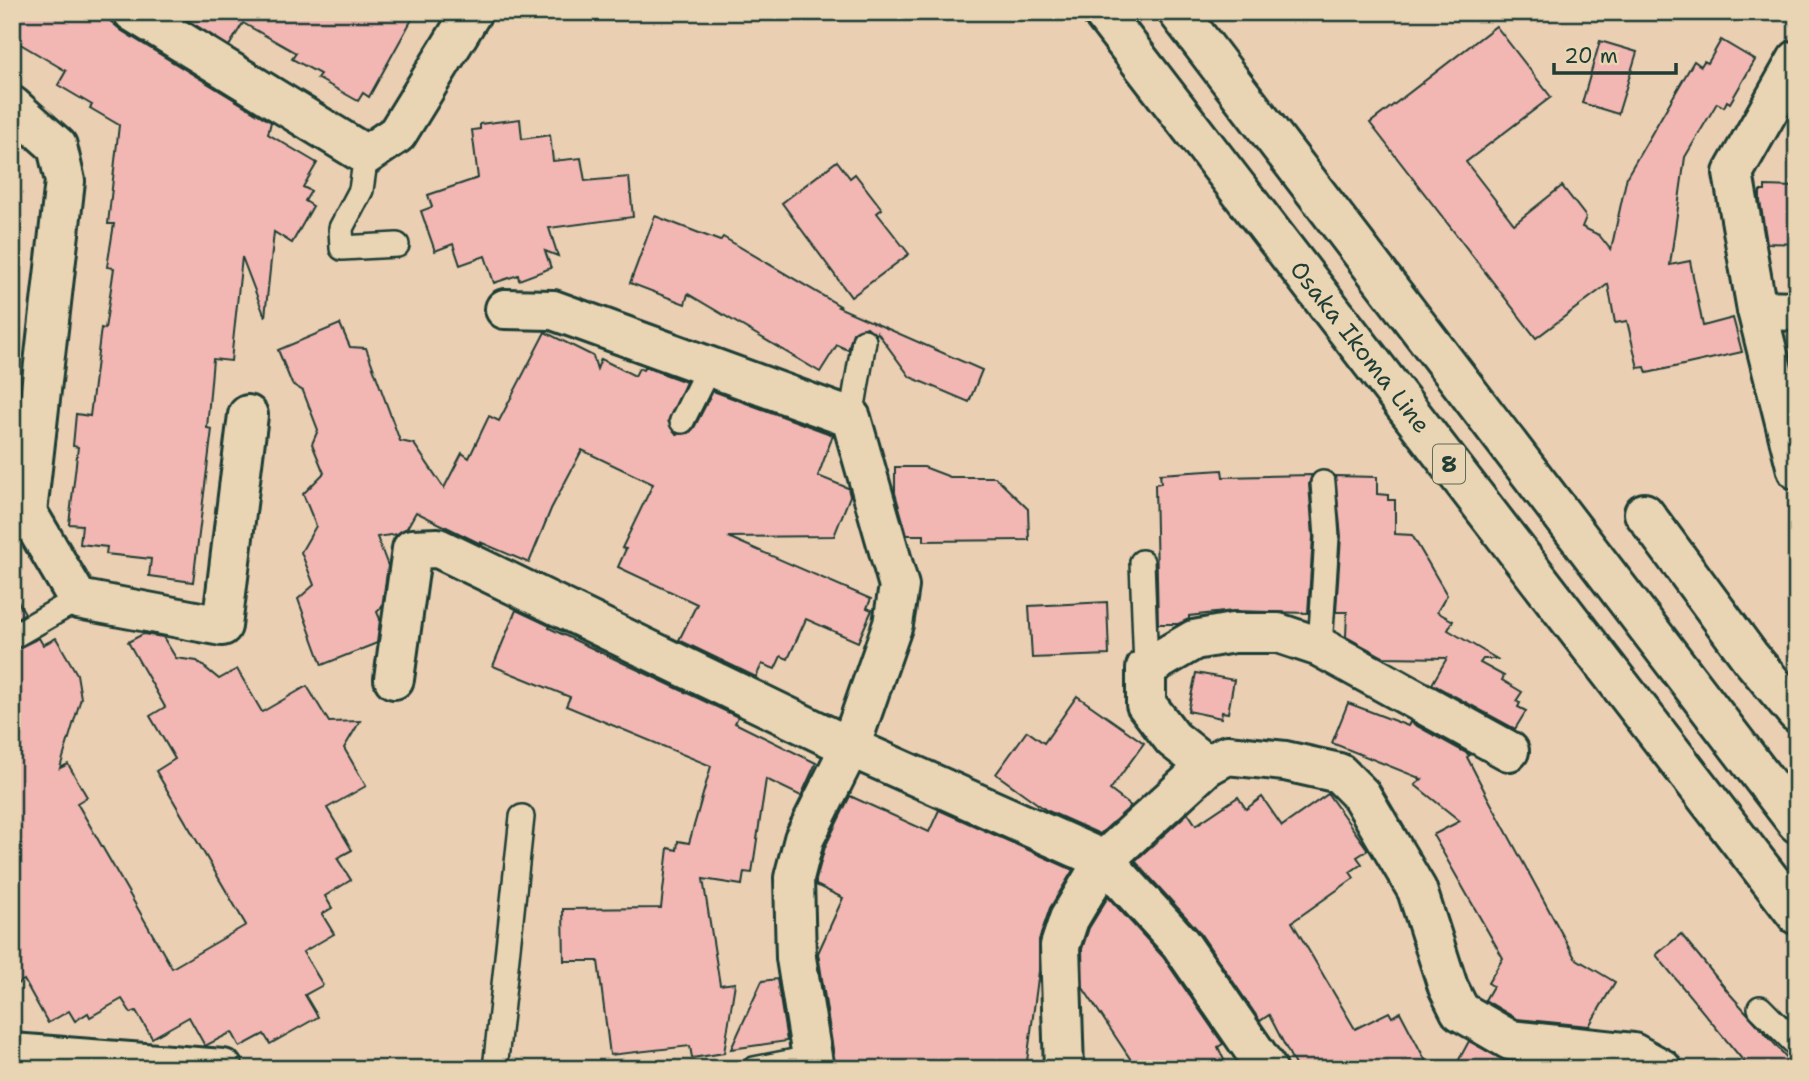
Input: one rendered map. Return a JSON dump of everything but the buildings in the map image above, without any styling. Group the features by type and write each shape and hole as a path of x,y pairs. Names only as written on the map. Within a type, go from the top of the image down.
{"street":[{"path":"133,12 366,155 397,134 472,12"},
{"name":"Osaka Ikoma Line","path":"1102,12 1797,915"},
{"name":"8","path":"1178,12 1797,823"},
{"path":"1797,60 1733,173 1757,310 1797,470"},
{"path":"12,106 57,146 65,181 27,512 78,599 222,626 248,415"},
{"path":"505,309 553,310 851,418 899,586 893,624 850,747 804,839 793,878 796,958 812,1063"},
{"path":"1757,310 1797,311"},
{"path":"1644,513 1750,657 1797,713"},
{"path":"394,679 412,549 438,548 850,747 1104,860 1180,943 1267,1069"},
{"path":"1207,766 1173,739 1146,704 1146,667 1194,640 1233,633 1278,633 1320,648 1509,751"},
{"path":"1064,1069 1060,946 1069,919 1104,860 1207,766 1227,755 1284,761 1339,773 1361,795 1418,890 1448,987 1460,1011 1510,1040 1633,1053 1662,1069"},
{"path":"12,1053 223,1069"}],"lane":[{"path":"366,155 360,190 341,228 342,248 397,245"},
{"path":"851,418 864,341"},
{"path":"682,421 710,365"},
{"path":"1320,648 1327,537 1323,483"},
{"path":"1142,562 1146,667"},
{"path":"12,637 78,599"},
{"path":"495,1069 522,817"},
{"path":"1760,1008 1797,1045"},
{"path":"754,1069 812,1063"}]}
